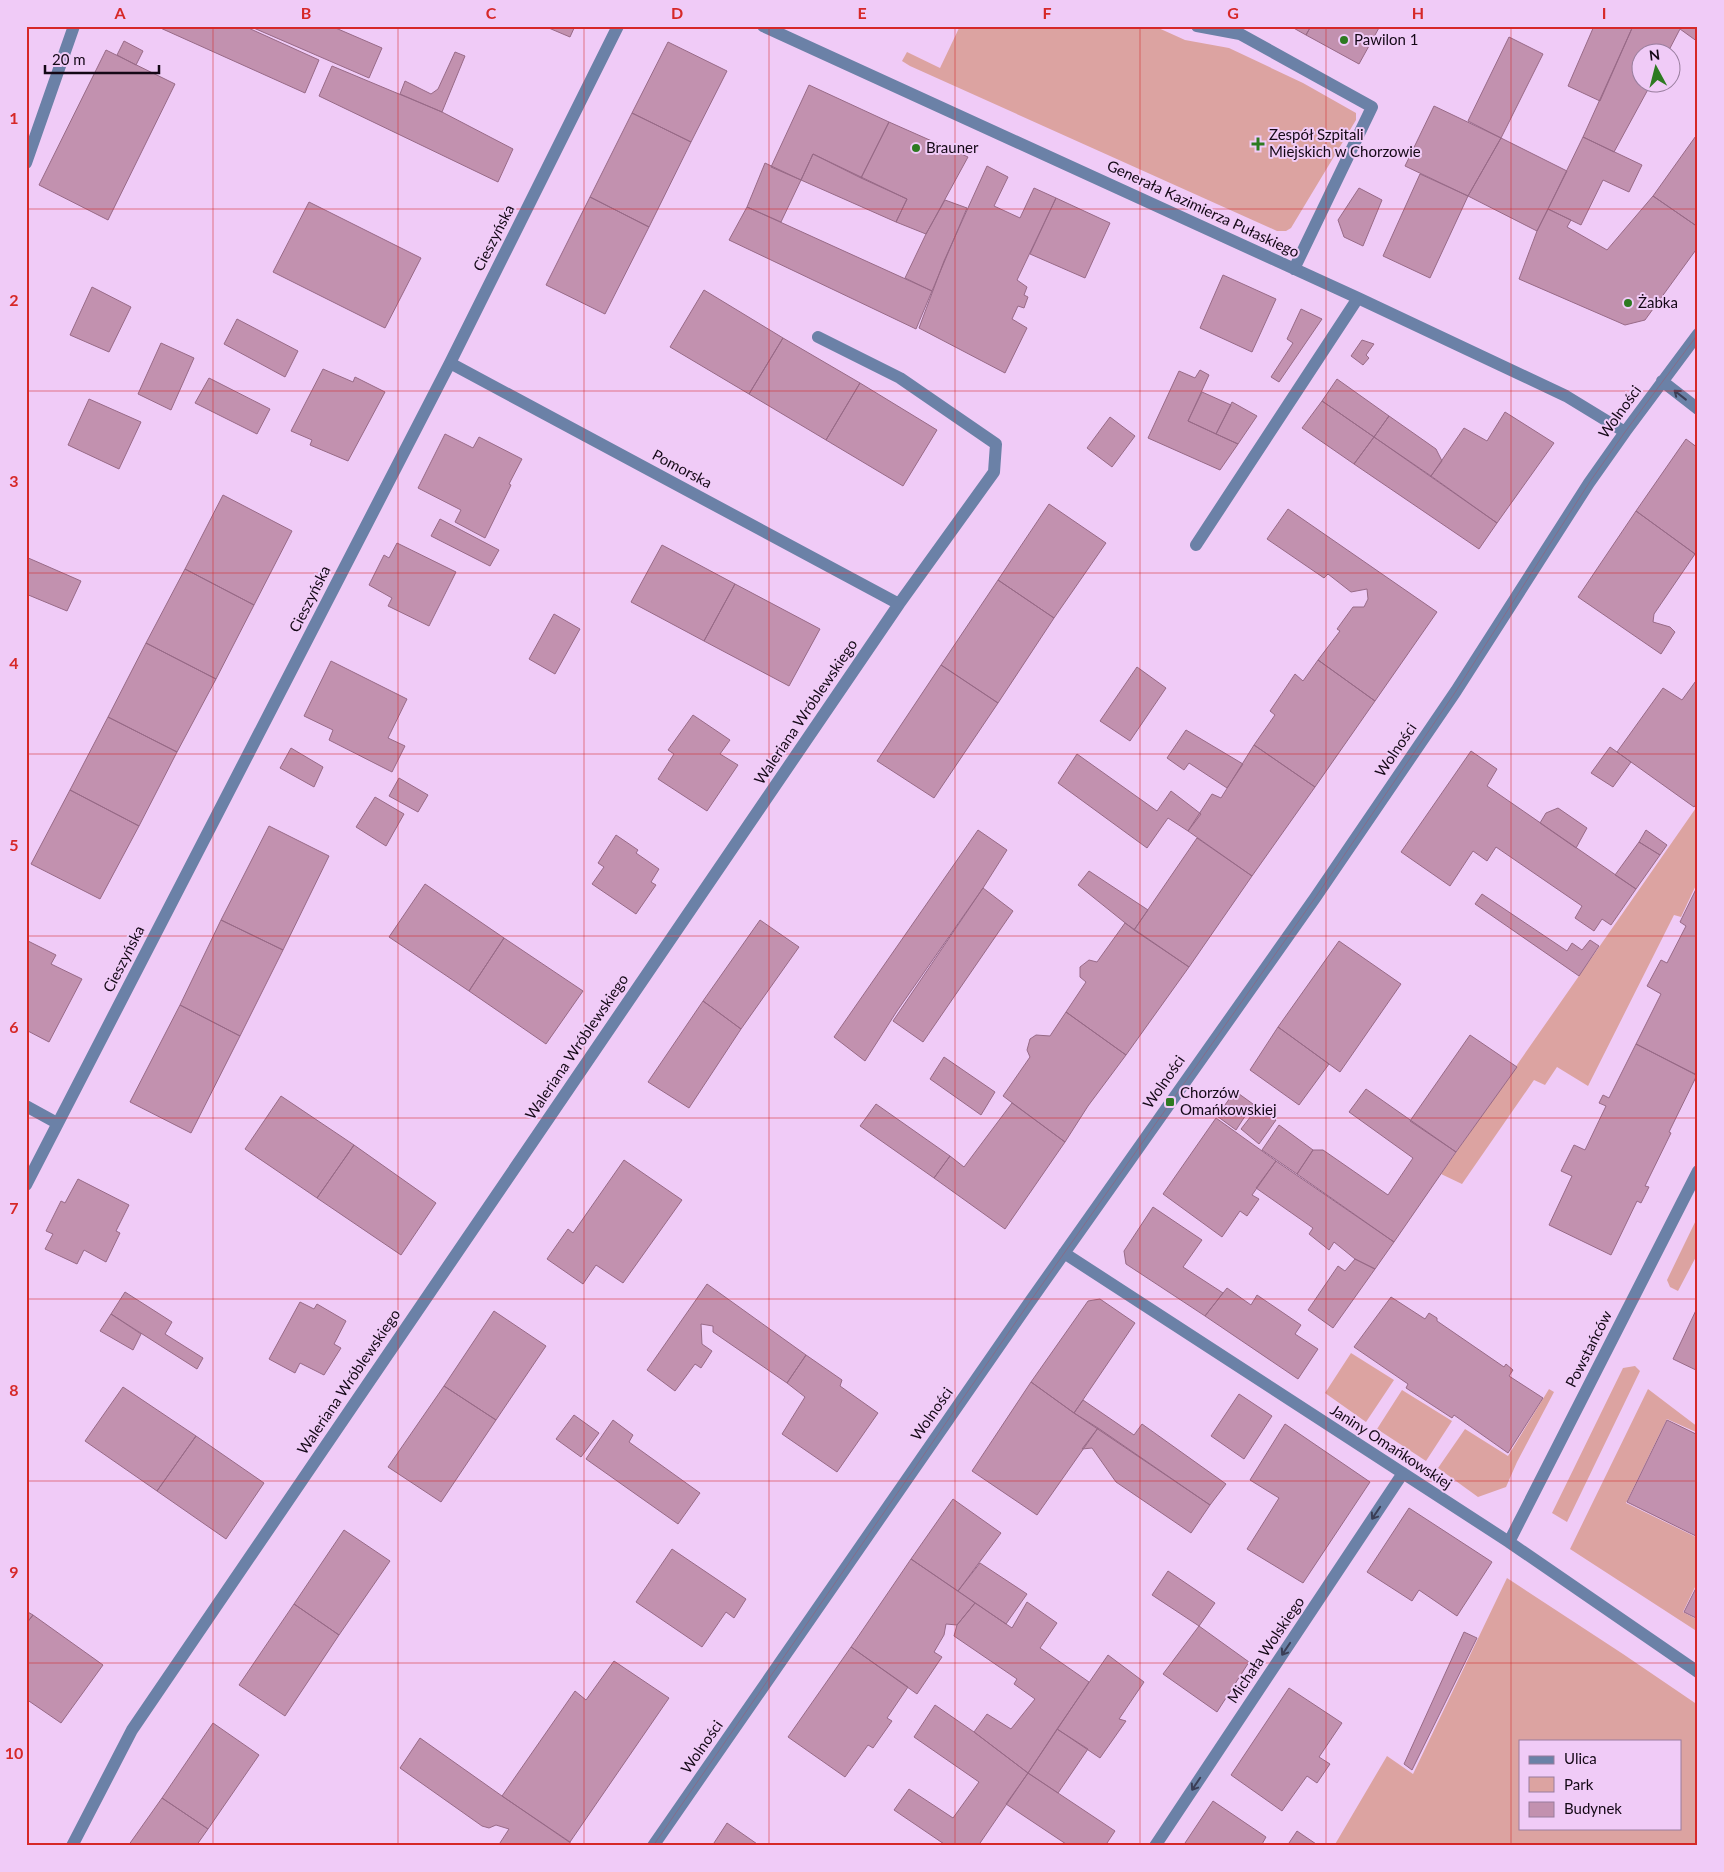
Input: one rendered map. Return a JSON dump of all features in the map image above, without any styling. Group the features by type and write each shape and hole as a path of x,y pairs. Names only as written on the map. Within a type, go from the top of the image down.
{"street":[{"path":"26,163 74,26"},
{"name":"Cieszyńska","path":"26,1185 450,363 618,26"},
{"name":"Generała Kazimierza Pułaskiego","path":"763,26 1358,298 1566,396 1625,432"},
{"path":"1197,26 1240,34"},
{"path":"1226,26 1372,107 1294,269"},
{"path":"1196,545 1358,298"},
{"name":"Wolności","path":"653,1846 1064,1253 1316,898 1456,692 1589,483 1698,334"},
{"name":"Waleriana Wróblewskiego","path":"72,1846 132,1730 899,604 994,472 996,444 900,378 818,337"},
{"name":"Pomorska","path":"450,363 899,604"},
{"path":"1662,382 1698,409"},
{"path":"26,1106 57,1123"},
{"name":"Powstańców","path":"1509,1542 1698,1170"},
{"name":"Janiny Omańkowskiej","path":"1064,1253 1403,1473 1478,1524 1509,1542 1567,1584 1698,1672"},
{"name":"Michała Wolskiego","path":"1155,1846 1403,1473"}],"green space":[{"name":"Zespół Szpitali Miejskich w Chorzowie","path":"960,26 1154,26 1185,40 1229,48 1303,83 1356,113 1356,120 1291,228 1286,231 1277,231 902,61 907,52 940,68"},
{"path":"1698,805 1698,881 1681,917 1674,915 1588,1086 1557,1067 1545,1085 1534,1080 1462,1184 1441,1174"},
{"path":"1698,1216 1698,1253 1678,1291 1670,1287 1667,1280"},
{"path":"1351,1353 1394,1380 1366,1422 1325,1393"},
{"path":"1635,1366 1640,1371 1567,1522 1552,1513 1623,1368"},
{"path":"1549,1389 1554,1392 1506,1487 1478,1497 1438,1468 1465,1429 1508,1456"},
{"path":"1648,1389 1698,1427 1698,1433 1667,1419 1626,1503 1698,1538 1698,1581 1683,1612 1698,1620 1698,1632 1570,1549"},
{"path":"1402,1390 1452,1421 1426,1461 1377,1429"},
{"path":"1507,1578 1698,1705 1698,1846 1334,1846 1387,1756 1413,1774"}],"building":[{"path":"156,26 244,26 319,60 305,93"},
{"path":"249,26 331,26 382,48 369,78"},
{"path":"544,26 575,26 570,37"},
{"path":"1290,26 1311,26 1306,35"},
{"name":"Pawilon 1","path":"1311,26 1380,26 1359,64 1306,35"},
{"path":"1594,26 1633,26 1600,101 1568,86"},
{"path":"1633,26 1677,26 1680,29 1673,42 1632,42 1632,92 1647,92 1614,152 1583,137"},
{"path":"1677,26 1698,26 1698,42 1680,29"},
{"path":"1509,37 1543,54 1501,138 1468,121"},
{"path":"124,41 143,51 136,65 117,55"},
{"path":"668,42 727,71 691,142 632,113"},
{"path":"106,50 175,84 108,220 39,185"},
{"path":"455,52 465,56 442,112 400,94 405,81 431,94 438,89"},
{"path":"332,66 442,112 513,149 498,182 319,96"},
{"path":"809,85 889,122 861,178 813,154 801,180 771,167"},
{"path":"1434,106 1501,138 1468,196 1405,166"},
{"path":"632,113 691,142 649,227 590,197"},
{"path":"889,122 968,157 926,234 896,222 907,199 861,178"},
{"path":"1698,133 1698,227 1653,196"},
{"path":"1583,137 1642,165 1629,192 1603,180 1581,225 1548,209"},
{"path":"1501,138 1567,171 1537,231 1468,196"},
{"path":"813,154 907,199 896,222 801,180"},
{"path":"765,163 801,180 781,222 747,207"},
{"path":"987,166 1008,177 994,206 1020,218 1034,188 1056,198 1017,280 1027,287 1024,295 1028,297 1024,308 1018,306 1012,319 1027,328 1005,373 919,328 944,261"},
{"path":"1420,174 1468,196 1430,278 1383,256"},
{"path":"1359,188 1382,200 1363,246 1344,237 1338,220"},
{"path":"1653,196 1698,227 1698,247 1645,320 1625,325 1519,279 1537,231 1548,209 1571,220 1567,227 1607,250"},
{"path":"590,197 649,227 605,314 546,285"},
{"path":"1056,198 1110,223 1085,278 1030,254"},
{"path":"945,200 967,208 932,291 905,278"},
{"path":"309,202 421,258 385,328 273,272"},
{"path":"747,207 932,291 916,329 729,240"},
{"path":"1223,275 1276,299 1252,352 1200,328"},
{"path":"92,287 131,307 109,352 70,335"},
{"path":"704,290 783,338 749,394 670,347"},
{"path":"1301,309 1322,319 1279,382 1271,377 1293,343 1287,339"},
{"path":"237,319 298,351 285,377 224,344"},
{"path":"783,338 860,383 826,440 749,394"},
{"path":"1362,340 1374,344 1366,355 1369,358 1363,365 1351,356"},
{"path":"161,343 194,358 171,410 138,394"},
{"path":"323,369 353,382 355,377 385,392 348,461 310,445 312,440 291,431"},
{"path":"1200,370 1209,375 1188,421 1238,444 1220,470 1148,438 1179,371 1195,378"},
{"path":"209,378 270,409 257,434 195,403"},
{"path":"1337,379 1389,416 1374,437 1322,401"},
{"path":"860,383 937,430 903,486 826,440"},
{"path":"1202,392 1231,405 1216,434 1188,421"},
{"path":"89,399 141,422 119,469 68,445"},
{"path":"1322,401 1374,437 1354,464 1302,428"},
{"path":"1232,402 1257,416 1238,444 1216,434"},
{"path":"1505,412 1554,443 1497,523 1431,476 1464,428 1487,441"},
{"path":"1389,416 1436,449 1442,461 1431,476 1374,437"},
{"path":"1110,417 1135,436 1112,467 1087,448"},
{"path":"445,434 473,448 479,437 522,459 485,538 455,522 461,510 418,488"},
{"path":"1374,437 1497,523 1479,549 1354,464"},
{"path":"1686,439 1698,448 1698,556 1636,511"},
{"path":"223,495 292,531 254,605 185,569"},
{"path":"1049,504 1106,543 1054,618 998,580"},
{"path":"1288,509 1437,612 1375,701 1318,660 1340,631 1337,629 1353,607 1364,607 1368,599 1367,589 1351,592 1328,574 1324,578 1267,539"},
{"path":"1636,511 1695,554 1654,614 1653,622 1670,627 1675,632 1661,654 1578,597"},
{"path":"440,519 499,550 490,566 431,536"},
{"path":"397,543 456,572 429,626 388,606 392,598 369,585 384,555 389,558"},
{"path":"662,545 735,584 704,641 631,602"},
{"path":"26,557 81,581 67,611 26,594"},
{"path":"185,569 254,605 216,679 146,643"},
{"path":"998,580 1054,618 998,703 941,665"},
{"path":"735,584 820,629 789,686 704,641"},
{"path":"554,614 580,629 555,674 529,659"},
{"path":"146,643 216,679 177,752 108,717"},
{"path":"1318,660 1375,701 1315,787 1254,745 1275,715 1270,711 1295,674 1303,681"},
{"path":"331,661 407,699 388,738 405,746 392,772 329,740 333,730 304,716"},
{"path":"941,665 998,703 934,798 877,761"},
{"path":"1137,667 1166,688 1130,741 1100,721"},
{"path":"1698,678 1698,802 1694,807 1617,752 1663,688 1682,700"},
{"path":"693,715 730,740 720,754 738,765 707,811 658,779 674,754 668,750"},
{"path":"108,717 177,752 139,826 70,790"},
{"path":"1186,730 1243,764 1227,788 1189,763 1184,770 1167,758"},
{"path":"1254,745 1315,787 1252,876 1188,831 1212,794 1221,798"},
{"path":"1610,747 1631,762 1613,787 1591,773"},
{"path":"291,748 323,767 314,787 280,768"},
{"path":"1471,751 1497,769 1487,786 1636,889 1611,925 1602,919 1594,931 1575,918 1582,906 1496,847 1487,861 1473,851 1450,886 1401,852"},
{"path":"1077,754 1157,811 1171,791 1201,814 1188,831 1168,818 1147,848 1058,783"},
{"path":"399,778 428,795 418,812 389,796"},
{"path":"70,790 139,826 100,899 31,864"},
{"path":"375,797 404,814 386,846 356,827"},
{"path":"1558,808 1587,828 1576,848 1540,823 1546,813"},
{"path":"269,826 329,856 283,950 221,920"},
{"path":"978,830 1007,850 865,1061 834,1037"},
{"path":"1646,830 1667,845 1660,855 1639,842"},
{"path":"616,835 638,850 636,853 659,869 651,882 656,885 636,914 592,884 604,867 598,863"},
{"path":"1197,838 1252,876 1189,967 1134,930"},
{"path":"1639,842 1660,855 1636,889 1615,875"},
{"path":"1089,871 1148,910 1134,930 1078,885"},
{"path":"425,884 504,938 469,991 389,937"},
{"path":"1698,885 1698,1076 1636,1044 1661,994 1647,986 1661,960 1667,963 1686,926 1680,922"},
{"path":"983,888 1013,911 923,1042 893,1021"},
{"path":"1482,894 1567,951 1572,943 1582,950 1590,940 1599,946 1579,976 1475,904"},
{"path":"221,920 283,950 240,1036 180,1005"},
{"path":"760,920 799,947 741,1029 703,1001"},
{"path":"1125,923 1189,967 1126,1055 1066,1012 1086,982 1080,977 1080,967 1089,960 1097,962"},
{"path":"504,938 583,991 546,1044 469,991"},
{"path":"26,940 56,955 51,964 82,979 49,1042 26,1030"},
{"path":"1339,941 1401,984 1340,1072 1278,1027"},
{"path":"703,1001 741,1029 689,1108 648,1082"},
{"path":"180,1005 240,1036 191,1133 130,1102"},
{"path":"1066,1012 1126,1055 1088,1106 1065,1142 1003,1096 1030,1057 1027,1050 1030,1039 1036,1035 1050,1036"},
{"path":"1278,1027 1329,1064 1299,1105 1250,1070"},
{"path":"1470,1035 1517,1067 1456,1152 1410,1121"},
{"path":"1636,1044 1697,1075 1645,1186 1649,1187 1641,1203 1637,1201 1611,1255 1549,1225 1572,1176 1561,1171 1574,1145 1585,1150 1606,1106 1599,1103 1603,1095 1609,1098"},
{"path":"944,1057 995,1092 981,1115 930,1079"},
{"path":"1366,1089 1456,1152 1394,1242 1297,1174 1313,1150 1323,1150 1388,1195 1413,1158 1349,1112"},
{"path":"1235,1091 1253,1104 1236,1130 1217,1116"},
{"path":"281,1096 354,1145 317,1198 245,1149"},
{"path":"1012,1103 1065,1142 1005,1229 934,1178 950,1156 964,1167"},
{"path":"876,1104 950,1156 934,1178 860,1126"},
{"path":"1258,1107 1276,1120 1259,1144 1241,1129"},
{"path":"1216,1118 1276,1161 1252,1195 1259,1199 1247,1216 1240,1211 1222,1237 1163,1194"},
{"path":"1279,1125 1313,1150 1297,1174 1262,1150"},
{"path":"354,1145 436,1203 401,1255 317,1198"},
{"path":"624,1160 682,1200 623,1283 596,1265 583,1284 547,1259 568,1229 573,1233"},
{"path":"1276,1161 1394,1242 1375,1269 1355,1259 1334,1242 1329,1250 1309,1234 1313,1228 1256,1188"},
{"path":"78,1179 129,1205 116,1231 120,1233 106,1262 84,1250 77,1264 45,1249 53,1234 46,1231 61,1201 65,1203"},
{"path":"1153,1207 1202,1240 1183,1267 1223,1293 1205,1316 1126,1264 1124,1251"},
{"path":"1355,1259 1375,1269 1333,1328 1308,1310 1338,1266 1345,1271"},
{"path":"707,1284 806,1355 787,1383 713,1332 713,1326 701,1324 702,1344 712,1351 701,1368 695,1364 675,1391 647,1370"},
{"path":"1227,1288 1251,1305 1257,1295 1301,1325 1295,1334 1318,1349 1298,1379 1205,1316"},
{"path":"125,1292 172,1322 165,1334 203,1358 197,1369 111,1314"},
{"path":"1391,1297 1425,1319 1429,1313 1437,1318 1437,1321 1504,1367 1506,1364 1513,1370 1509,1376 1543,1398 1508,1453 1454,1415 1452,1418 1406,1388 1408,1384 1354,1347"},
{"path":"1100,1299 1135,1323 1074,1413 1031,1382 1088,1301"},
{"path":"300,1302 314,1309 317,1304 346,1321 334,1344 341,1348 324,1375 300,1363 295,1373 269,1359"},
{"path":"1698,1306 1698,1371 1673,1359"},
{"path":"494,1311 546,1346 496,1420 444,1386"},
{"path":"111,1314 141,1334 133,1350 100,1331"},
{"path":"806,1355 842,1380 840,1386 878,1413 837,1472 782,1434 805,1397 787,1383"},
{"path":"1031,1382 1098,1428 1037,1515 972,1471"},
{"path":"444,1386 496,1420 441,1502 388,1467"},
{"path":"123,1387 196,1436 157,1491 85,1441"},
{"path":"1239,1394 1272,1416 1244,1459 1211,1436"},
{"path":"1083,1400 1134,1435 1142,1424 1226,1484 1210,1505 1074,1413"},
{"path":"574,1415 599,1433 581,1457 556,1439"},
{"path":"613,1420 633,1435 629,1442 700,1493 678,1524 586,1459"},
{"path":"1667,1420 1698,1435 1698,1537 1627,1502"},
{"path":"1285,1424 1370,1482 1303,1583 1247,1549 1279,1498 1250,1480"},
{"path":"1098,1428 1210,1505 1191,1533 1116,1482 1092,1448 1082,1449"},
{"path":"196,1436 264,1483 226,1539 157,1491"},
{"path":"953,1499 1001,1533 958,1591 911,1559"},
{"path":"1409,1508 1492,1562 1457,1616 1419,1590 1412,1601 1367,1572"},
{"path":"344,1530 390,1561 339,1635 294,1604"},
{"path":"672,1549 746,1599 734,1618 726,1612 702,1647 636,1602"},
{"path":"911,1559 975,1603 957,1625 946,1624 944,1635 934,1652 942,1657 917,1694 851,1647"},
{"path":"980,1563 1027,1594 1006,1624 958,1591"},
{"path":"1168,1571 1215,1603 1199,1626 1152,1595"},
{"path":"1698,1584 1698,1619 1684,1612"},
{"path":"1027,1602 1057,1623 1040,1648 1089,1682 1028,1773 974,1732 987,1714 1011,1729 1035,1699 1014,1684 1017,1679 954,1636 957,1625 975,1603 1012,1628"},
{"path":"294,1604 339,1635 285,1716 239,1685"},
{"path":"26,1611 33,1615 26,1624"},
{"path":"33,1615 103,1665 61,1723 26,1699 26,1624"},
{"path":"1199,1626 1249,1662 1217,1712 1163,1674"},
{"path":"1464,1632 1477,1638 1412,1770 1404,1764"},
{"path":"851,1647 908,1687 887,1718 892,1721 873,1748 868,1745 845,1777 788,1737"},
{"path":"1108,1655 1144,1682 1119,1719 1126,1721 1100,1758 1057,1729"},
{"path":"614,1661 669,1698 570,1842 502,1796 575,1691 586,1700"},
{"path":"1289,1688 1342,1723 1319,1757 1330,1764 1317,1783 1307,1776 1282,1811 1231,1775"},
{"path":"935,1705 1028,1773 978,1846 947,1846 894,1810 909,1789 953,1818 979,1782 914,1737"},
{"path":"213,1723 259,1755 208,1829 162,1798"},
{"path":"1057,1729 1088,1749 1058,1793 1028,1773"},
{"path":"420,1738 575,1846 498,1846 509,1829 496,1825 489,1828 482,1826 400,1768"},
{"path":"1028,1773 1115,1831 1105,1846 1069,1846 1006,1804"},
{"path":"162,1798 208,1829 196,1846 128,1846"},
{"path":"1213,1801 1266,1837 1261,1846 1183,1846"},
{"path":"727,1823 760,1846 712,1846"},
{"path":"1297,1831 1319,1846 1287,1846"}],"tram line":[{"path":"653,1846 1029,1303 1315,898 1456,691 1589,483 1698,334"}],"place":[{"name":"Pawilon 1","path":"1344,40"},
{"name":"Zespół Szpitali Miejskich w Chorzowie","path":"1258,144"},
{"name":"Brauner","path":"916,148"},
{"name":"Żabka","path":"1628,303"},
{"name":"Chorzów Omańkowskiej","path":"1170,1102"}]}
